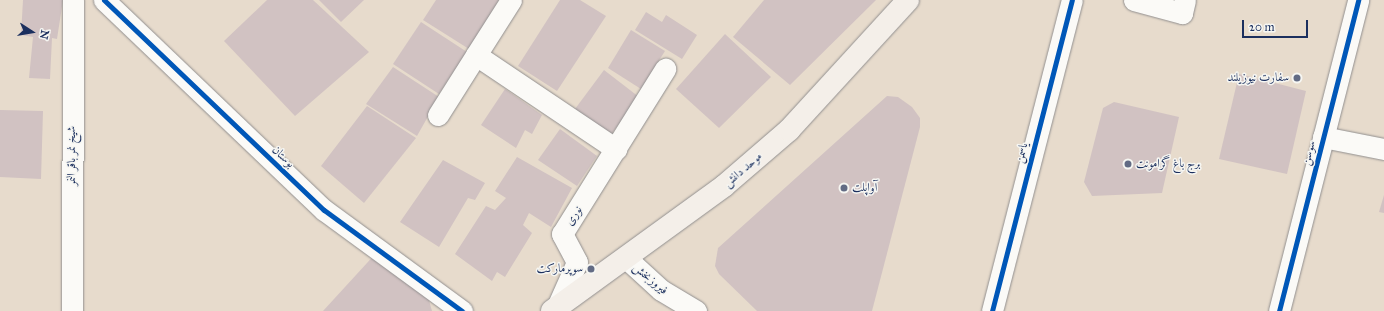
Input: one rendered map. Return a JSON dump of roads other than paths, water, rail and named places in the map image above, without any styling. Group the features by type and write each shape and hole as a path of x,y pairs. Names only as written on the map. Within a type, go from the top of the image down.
{"main road":[{"name":"موحد دانش","path":"555,309 724,186 789,130 908,0"}],"street":[{"name":"شیخ نمر باقر النمر","path":"72,311 73,0"},
{"path":"438,115 511,0"},
{"name":"یاسمن","path":"992,311 1072,0"},
{"path":"1134,0 1182,13 1185,0"},
{"name":"سوسن","path":"1279,311 1358,0"},
{"name":"بوستان","path":"117,4 324,210 462,311"},
{"path":"476,55 616,149"},
{"name":"نوری","path":"555,309 576,262 562,234 665,69"},
{"path":"1323,137 1384,149"},
{"name":"فیروزبخش","path":"626,258 661,290 696,311"}],"place":[{"name":"سفارت نیوزیلند","path":"1297,78"},
{"name":"برج باغ گرامونت","path":"1128,164"},
{"name":"آواپلت","path":"844,188"},
{"name":"سوپرمارکت","path":"591,269"}]}
